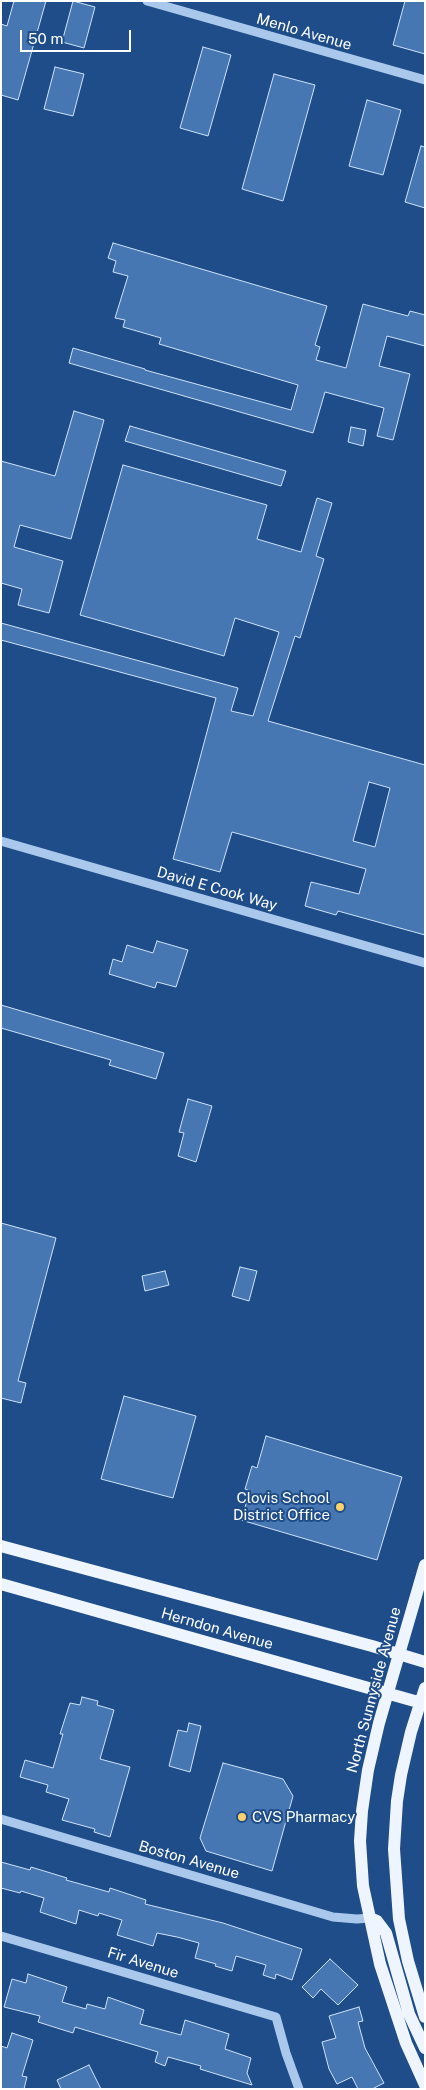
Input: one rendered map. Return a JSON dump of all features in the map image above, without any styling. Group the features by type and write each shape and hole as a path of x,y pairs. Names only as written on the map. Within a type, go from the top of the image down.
{"main road":[{"name":"Herndon Avenue","path":"1,1546 425,1662"},
{"name":"North Sunnyside Avenue","path":"425,1565 368,1770 362,1811 361,1866 380,1964 400,2024 425,2085"},
{"name":"Herndon Avenue","path":"1,1584 422,1703"},
{"path":"425,1688 401,1774 394,1849 399,1919 408,1961 425,2016"},
{"path":"370,1918 377,1921 386,1933 407,2006 425,2048"}],"street":[{"name":"Menlo Avenue","path":"147,1 425,80"},
{"name":"David E Cook Way","path":"1,841 425,963"},
{"name":"Boston Avenue","path":"1,1819 333,1917 370,1918"},
{"name":"Fir Avenue","path":"1,1936 276,2017 299,2089"}],"building":[{"path":"14,1 46,1 18,100 1,95 1,24 7,26"},
{"path":"73,1 95,7 84,48 62,42"},
{"path":"405,1 425,1 425,54 393,45"},
{"path":"203,47 231,55 208,136 180,128"},
{"path":"55,67 84,74 73,116 44,109"},
{"path":"274,74 315,85 283,201 242,189"},
{"path":"367,100 401,110 383,175 349,166"},
{"path":"421,146 425,147 425,208 405,202"},
{"path":"113,243 327,306 315,345 320,347 316,360 346,368 363,304 408,316 410,311 425,315 425,346 387,336 379,366 410,374 393,440 377,436 384,408 325,392 313,433 69,363 73,348 291,410 298,385 159,344 161,338 123,327 125,320 115,318 128,276 113,272 116,261 108,258"},
{"path":"74,411 104,420 71,539 20,525 14,547 63,561 49,613 18,605 22,589 1,583 1,461 55,476"},
{"path":"130,426 286,471 281,486 125,441"},
{"path":"351,427 366,430 363,446 348,442"},
{"path":"123,465 267,505 257,539 301,552 317,498 332,503 316,556 324,559 300,638 295,636 268,721 425,765 425,935 338,911 336,915 305,906 311,882 359,894 366,869 232,832 220,872 173,859 216,698 1,640 1,623 238,688 231,711 253,716 279,632 235,618 224,656 80,615","holes":["369,782 390,788 375,847 353,841"]},
{"path":"157,941 188,950 176,987 157,982 155,988 109,974 113,959 122,962 127,945 153,953"},
{"path":"1,1005 164,1053 156,1079 109,1065 111,1060 1,1028"},
{"path":"188,1099 212,1106 196,1162 178,1156 184,1133 179,1132"},
{"path":"1,1223 56,1238 18,1381 26,1383 21,1403 1,1398"},
{"path":"240,1267 257,1271 249,1301 232,1296"},
{"path":"165,1271 169,1285 145,1291 142,1276"},
{"path":"124,1396 196,1416 173,1498 101,1479"},
{"path":"266,1436 402,1477 377,1560 241,1520 250,1491 245,1489 252,1466 257,1468"},
{"path":"82,1697 98,1701 97,1705 114,1710 100,1759 130,1767 110,1837 94,1832 95,1829 62,1820 69,1799 46,1792 48,1785 20,1777 25,1760 53,1768 63,1734 60,1734 70,1703 80,1705"},
{"path":"189,1723 201,1726 190,1772 169,1766 178,1730 187,1732"},
{"name":"CVS Pharmacy","path":"223,1763 283,1779 293,1796 272,1871 206,1851 200,1838"},
{"path":"1,1862 30,1870 31,1867 67,1878 66,1880 109,1892 110,1888 146,1900 145,1904 223,1923 302,1949 292,1980 276,1974 275,1979 263,1975 266,1965 236,1956 232,1971 215,1966 216,1964 195,1958 199,1943 177,1937 157,1933 153,1946 117,1935 122,1920 99,1913 98,1916 79,1910 76,1924 40,1912 44,1898 21,1891 20,1893 1,1888"},
{"path":"330,1959 358,1985 338,2005 321,1989 313,1998 302,1987"},
{"path":"28,1974 67,1987 62,2002 86,2009 87,2004 105,2009 108,1997 144,2010 140,2024 181,2035 185,2020 229,2034 225,2049 251,2058 247,2073 252,2085 200,2069 201,2066 168,2057 165,2066 155,2062 158,2052 75,2027 73,2033 38,2022 40,2016 4,2007 12,1979 26,1983"},
{"path":"359,2007 363,2021 358,2022 365,2048 384,2083 372,2089 358,2089 352,2077 337,2084 329,2069 322,2042 336,2038 329,2016"},
{"path":"12,2033 33,2040 22,2076 27,2077 24,2089 1,2089 1,2046 7,2048"},
{"path":"89,2065 101,2089 61,2089 57,2080"}],"place":[{"name":"Clovis School District Office","path":"340,1507"},
{"name":"CVS Pharmacy","path":"242,1817"}]}
